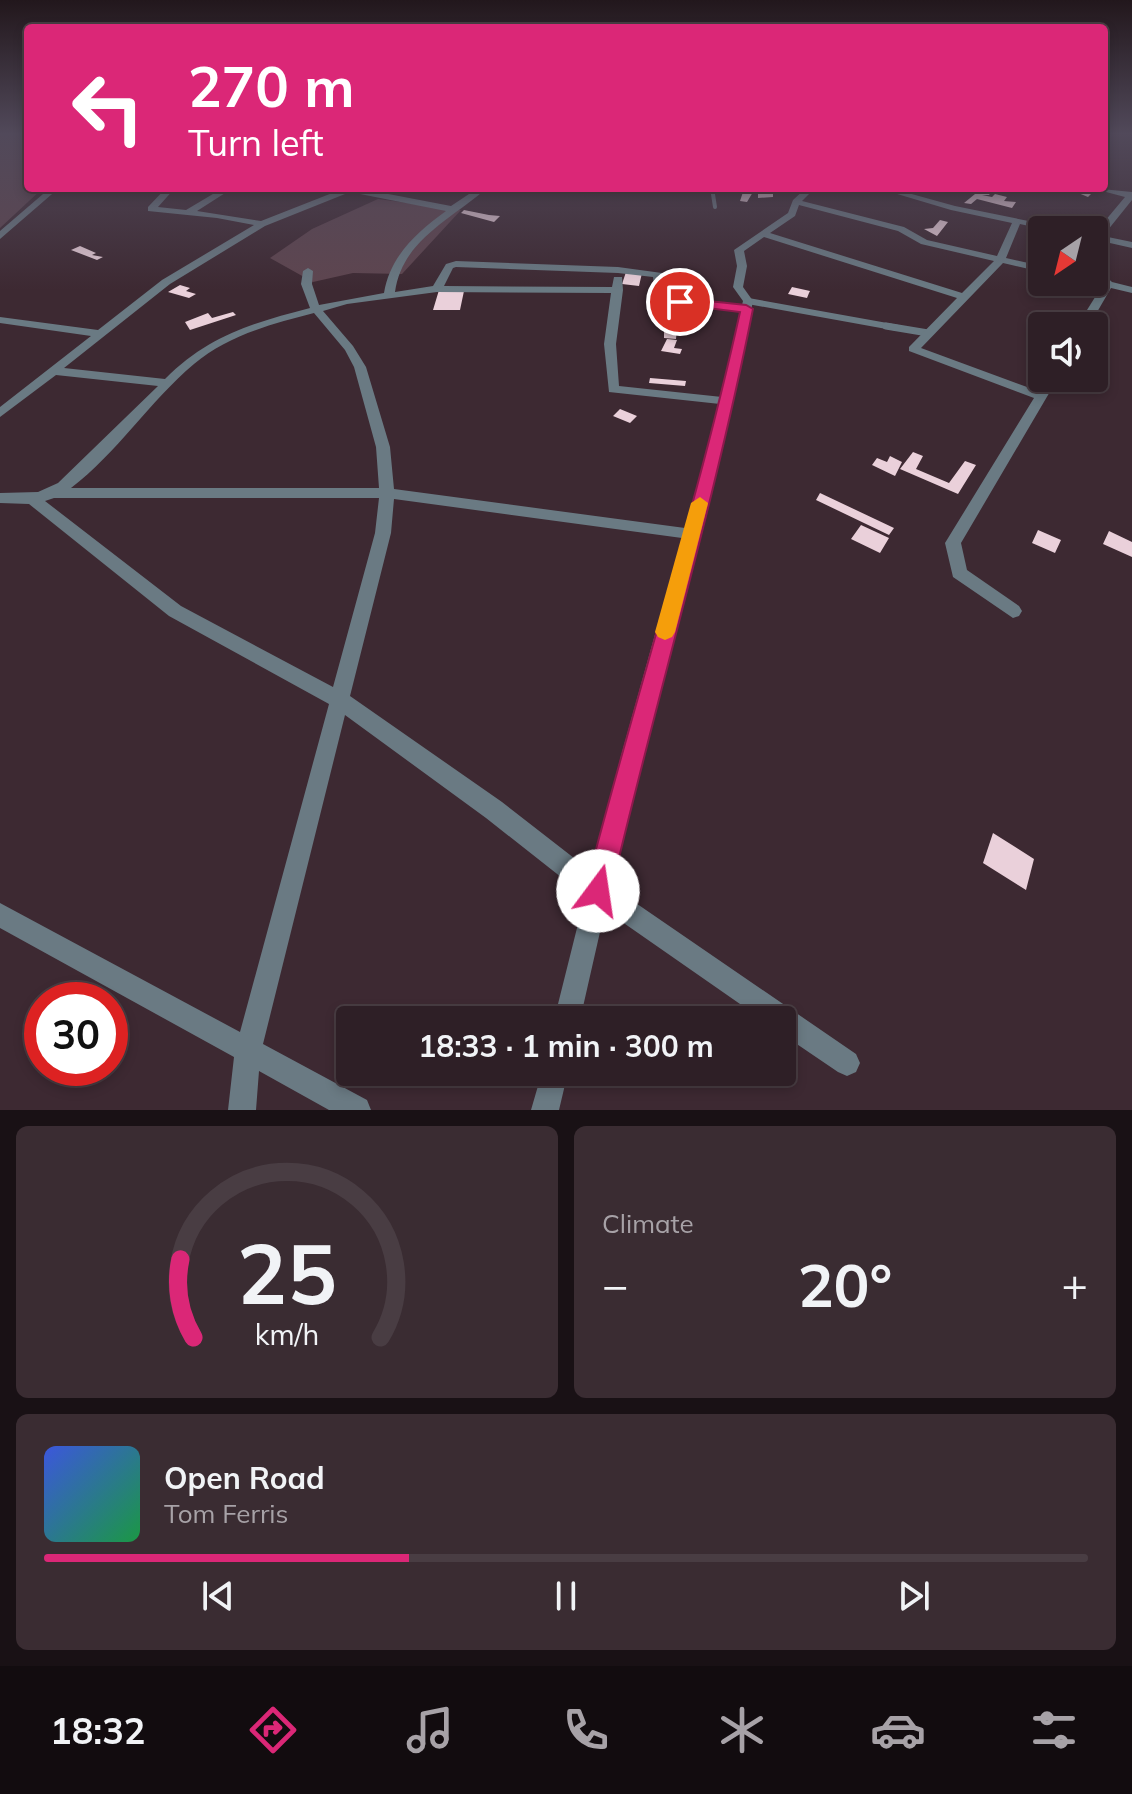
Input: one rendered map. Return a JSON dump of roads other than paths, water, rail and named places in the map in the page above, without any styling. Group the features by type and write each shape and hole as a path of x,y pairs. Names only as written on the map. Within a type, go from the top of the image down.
{"street":[{"path":"1108,191 1131,195 1108,223"},
{"path":"0,236 50,192"},
{"path":"167,192 151,209 262,224"},
{"path":"188,212 222,192"},
{"path":"0,413 166,282 262,224 341,192"},
{"path":"370,192 451,209"},
{"path":"389,294 389,283 397,265 420,238 451,209 477,192"},
{"path":"570,1006 727,401 747,305 738,287 742,266 739,250 792,214 796,202 807,192"},
{"path":"904,192 1028,223"},
{"path":"796,202 901,229 924,242 1028,266"},
{"path":"1120,209 1132,211"},
{"path":"1017,221 1000,260 913,349 1041,396"},
{"path":"763,234 963,297"},
{"path":"1108,240 1132,245"},
{"path":"437,289 449,266 456,264 618,270 658,275 659,293 680,302 747,305"},
{"path":"618,270 610,344 613,389 727,401"},
{"path":"242,1110 248,1050 383,533 389,493 385,446 357,360 315,310 305,283 308,271"},
{"path":"1108,284 1132,290"},
{"path":"55,493 72,480 196,355 256,325 389,294 437,289 618,290"},
{"path":"0,320 102,334"},
{"path":"55,371 166,383"},
{"path":"1013,611 959,573 953,543 1043,392"},
{"path":"0,498 34,500 55,493 389,493 691,534"},
{"path":"34,500 175,611 340,700 494,810 598,891 847,1063"},
{"path":"0,915 357,1110"},
{"path":"545,1110 551,1086"}],"lane":[{"path":"713,192 715,207"},
{"path":"747,305 928,333"}]}
